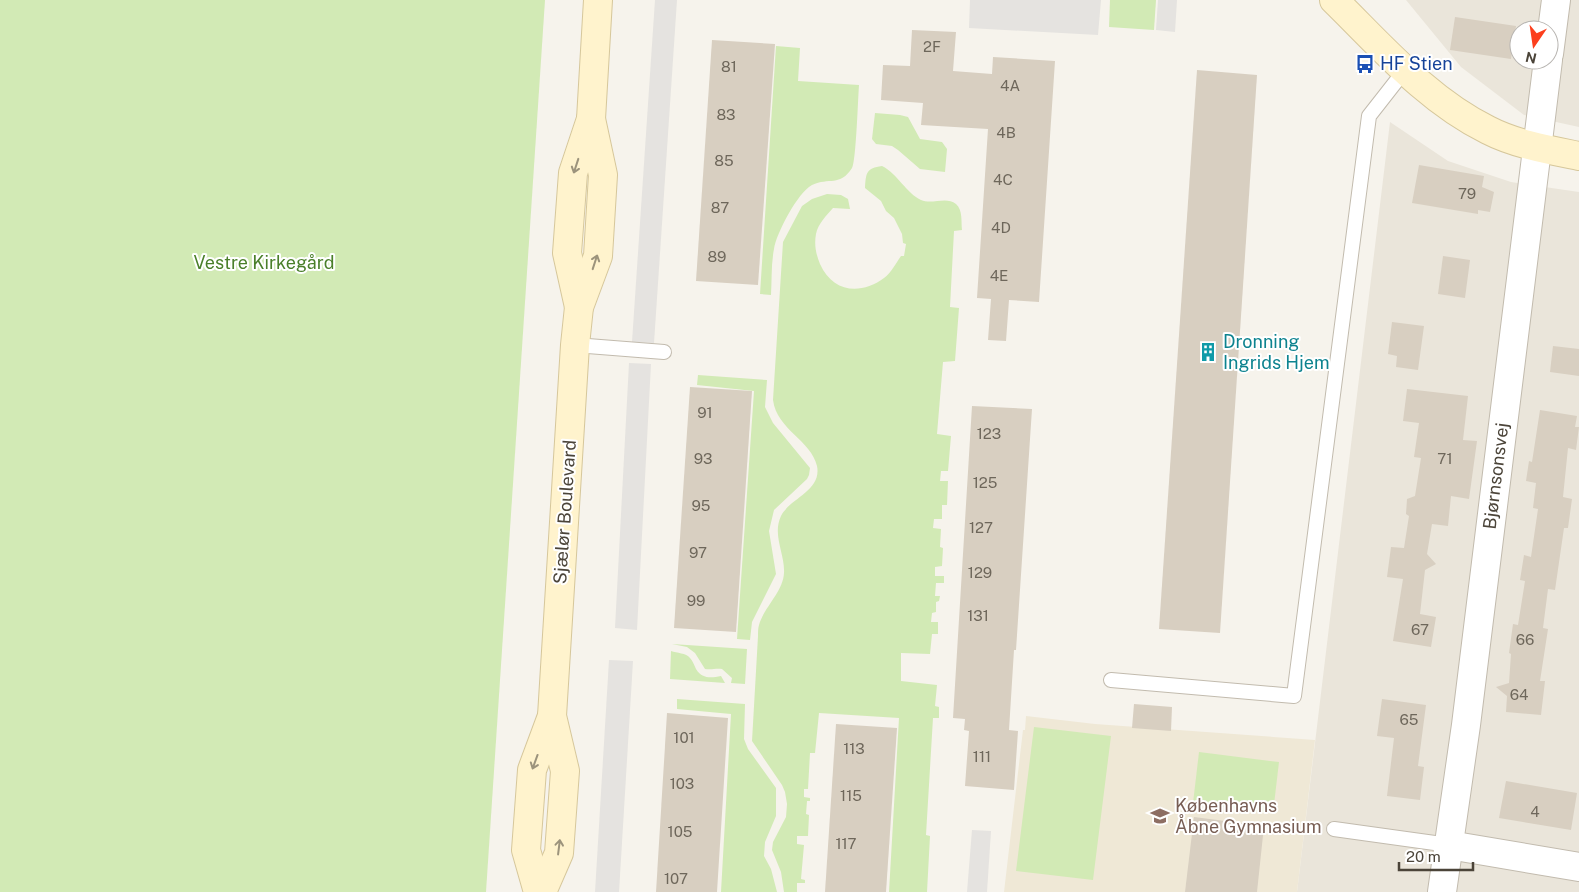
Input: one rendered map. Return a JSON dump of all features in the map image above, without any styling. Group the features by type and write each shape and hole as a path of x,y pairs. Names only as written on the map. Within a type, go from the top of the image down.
{"street":[{"name":"Sjælør Boulevard","path":"538,892 526,850 532,770 552,716 578,307 598,256 603,175 591,119 598,0"},
{"path":"1334,0 1405,70 1438,99 1488,130 1537,147 1579,156"},
{"path":"1553,20 1556,0"},
{"name":"Bjørnsonsvej","path":"1442,892 1468,705 1547,70"},
{"name":"Sjælør Boulevard","path":"542,892 559,853 565,771 552,716"},
{"path":"1449,845 1579,867"}],"lane":[{"path":"1111,680 1294,696 1369,116 1405,70"},
{"path":"575,345 664,352"},
{"path":"1334,829 1449,845"}],"shaded area":[{"path":"655,0 677,0 654,343 632,342"},
{"path":"970,0 1101,0 1098,35 969,28"},
{"path":"1158,0 1177,0 1175,32 1156,30"},
{"path":"1406,0 1579,0 1579,127 1524,115 1461,67"},
{"path":"1390,122 1448,161 1511,182 1579,192 1579,892 1297,892"},
{"path":"629,363 651,364 637,630 615,628"},
{"path":"609,660 633,661 619,892 595,892"},
{"name":"Københavns Åbne Gymnasium","path":"1026,716 1095,724 1315,740 1297,892 1004,892"},
{"path":"972,830 991,831 987,892 967,892"}],"green space":[{"name":"Vestre Kirkegård","path":"0,0 545,0 486,892 0,892"},
{"path":"1110,0 1156,0 1154,30 1109,27"},
{"path":"776,46 800,48 798,81 859,85 856,143 852,168 848,174 839,180 812,185 806,189 794,204 783,224 774,249 771,295 760,294"},
{"path":"875,113 908,117 920,139 942,142 947,149 945,172 920,169 892,146 876,144 872,139"},
{"path":"882,166 888,169 911,193 921,200 930,202 948,201 956,204 960,209 962,220 962,230 954,231 950,307 959,308 955,361 943,362 937,434 951,436 948,471 941,471 940,481 948,481 947,505 942,505 942,519 934,519 933,528 941,529 940,547 943,548 942,566 935,567 935,576 944,576 944,583 936,583 935,596 940,596 939,601 936,602 936,612 932,613 931,622 938,622 938,634 932,634 930,654 901,653 901,681 937,685 935,706 939,707 939,718 933,718 926,835 930,836 927,892 889,892 899,718 819,713 815,753 810,753 808,789 804,789 804,797 810,798 810,801 807,801 806,814 809,815 808,836 797,836 797,844 804,845 801,879 805,880 805,883 797,883 797,892 784,892 781,872 772,850 773,842 786,817 787,804 785,792 752,741 758,630 761,618 783,580 784,566 778,537 781,516 815,482 817,466 814,457 808,449 781,419 773,400 783,242 802,206 812,199 827,194 841,195 848,199 850,209 833,208 819,227 815,246 820,264 832,281 848,288 866,287 884,278 901,256 904,256 906,244 903,243 902,234 894,218 886,211 881,201 865,188 868,172 873,168"},
{"path":"698,375 767,380 765,407 773,423 810,468 807,479 774,510 769,531 776,574 752,622 750,640 737,639 754,391 697,385"},
{"path":"672,644 747,649 745,684 731,683 732,678 722,669 705,669 695,653 687,647"},
{"path":"671,651 688,656 701,675 710,677 721,676 725,683 670,679"},
{"path":"677,699 745,704 744,739 748,749 776,788 776,816 765,842 764,856 771,869 777,892 721,892 731,714 677,709"},
{"path":"1034,727 1111,736 1093,880 1016,871"},
{"path":"1199,752 1279,762 1273,813 1193,803"}],"building":[{"path":"1455,17 1509,25 1509,59 1450,50"},
{"path":"912,30 956,32 953,71 992,74 993,57 1055,61 1039,302 1009,300 1006,341 988,340 991,299 977,298 988,129 921,125 923,103 881,100 883,65 910,66"},
{"path":"712,40 775,44 758,285 696,281"},
{"name":"Dronning Ingrids Hjem","path":"1197,70 1257,75 1220,633 1159,629"},
{"path":"1419,165 1484,176 1482,187 1494,192 1490,212 1478,210 1478,214 1412,203"},
{"path":"1443,256 1470,260 1465,298 1438,294"},
{"path":"1392,322 1424,326 1418,370 1396,367 1397,356 1388,354"},
{"path":"1553,346 1579,349 1579,376 1550,372"},
{"path":"690,387 752,391 736,632 674,628"},
{"path":"1407,389 1468,396 1463,440 1477,441 1469,499 1451,496 1448,526 1432,524 1427,554 1436,564 1425,570 1420,614 1436,617 1431,647 1393,641 1403,579 1387,577 1391,547 1404,548 1409,516 1406,514 1407,499 1415,496 1421,458 1414,457 1419,423 1403,421"},
{"path":"972,406 1032,409 1009,730 1018,731 1014,790 965,786 969,731 964,730 965,719 953,718"},
{"path":"1540,410 1577,416 1575,427 1579,427 1576,450 1568,448 1563,497 1572,499 1568,528 1564,528 1555,590 1548,589 1543,628 1548,629 1540,681 1545,681 1541,715 1506,712 1507,696 1496,687 1509,683 1511,654 1509,653 1513,624 1518,625 1525,581 1520,580 1524,555 1531,557 1538,509 1533,508 1536,483 1526,481 1529,461 1532,462"},
{"path":"1382,699 1426,705 1418,766 1424,767 1420,800 1387,796 1394,738 1377,736"},
{"path":"1134,704 1172,707 1171,731 1132,728"},
{"path":"667,713 728,718 717,892 656,892"},
{"path":"836,724 897,728 886,892 825,892"},
{"path":"1506,781 1577,793 1571,830 1499,818"},
{"path":"1194,817 1264,826 1257,892 1185,892"}],"place":[{"name":"HF Stien","path":"1365,64"},
{"name":"Dronning Ingrids Hjem","path":"1208,352"},
{"name":"Københavns Åbne Gymnasium","path":"1160,816"}]}
